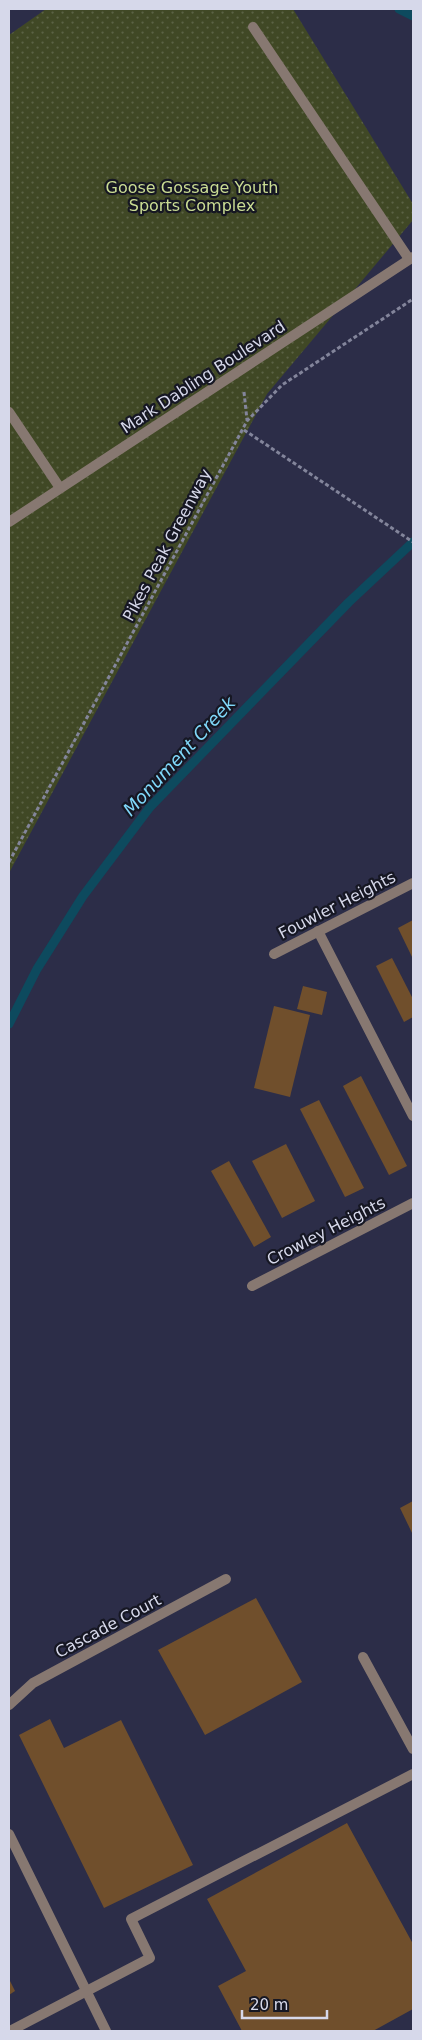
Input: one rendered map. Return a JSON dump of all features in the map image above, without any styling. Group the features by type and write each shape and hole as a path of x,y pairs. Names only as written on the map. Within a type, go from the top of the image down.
{"street":[{"path":"253,27 411,258"},
{"name":"Mark Dabling Boulevard","path":"9,522 411,258"},
{"path":"9,412 60,488"},
{"name":"Fouwler Heights","path":"274,954 413,883"},
{"path":"318,931 413,1116"},
{"name":"Crowley Heights","path":"252,1286 413,1203"},
{"name":"Cascade Court","path":"9,1705 33,1683 226,1579"},
{"path":"363,1657 413,1749"},
{"path":"10,2031 150,1958 131,1919 413,1774"},
{"path":"9,1834 12,1850 106,2031"}],"path":[{"name":"Pikes Peak Greenway","path":"9,862 244,430 247,421 282,385 413,299"},
{"path":"242,369 247,421"},
{"path":"244,430 413,542"}],"green space":[{"name":"Goose Gossage Youth Sports Complex","path":"46,9 293,9 413,204 413,220 267,394 9,873 9,35"}],"building":[{"path":"413,920 413,959 398,928"},
{"path":"392,958 413,999 413,1017 404,1022 376,966"},
{"path":"303,986 327,992 322,1015 297,1009"},
{"path":"274,1006 310,1015 290,1097 254,1088"},
{"path":"361,1076 407,1166 389,1175 343,1086"},
{"path":"319,1100 364,1188 345,1197 300,1109"},
{"path":"286,1144 315,1201 282,1218 252,1161"},
{"path":"229,1161 271,1237 254,1247 211,1171"},
{"path":"413,1501 413,1535 400,1508"},
{"path":"256,1598 302,1682 205,1735 158,1650"},
{"path":"50,1719 64,1748 121,1720 193,1865 104,1908 19,1735"},
{"path":"347,1823 413,1944 413,2009 373,2031 242,2031 218,1986 246,1971 207,1899"},
{"path":"9,1979 15,1991 9,1995"}],"waterway":[{"path":"399,9 413,16"},
{"name":"Monument Creek","path":"9,1024 37,969 83,896 150,807 349,602 413,542"}]}
